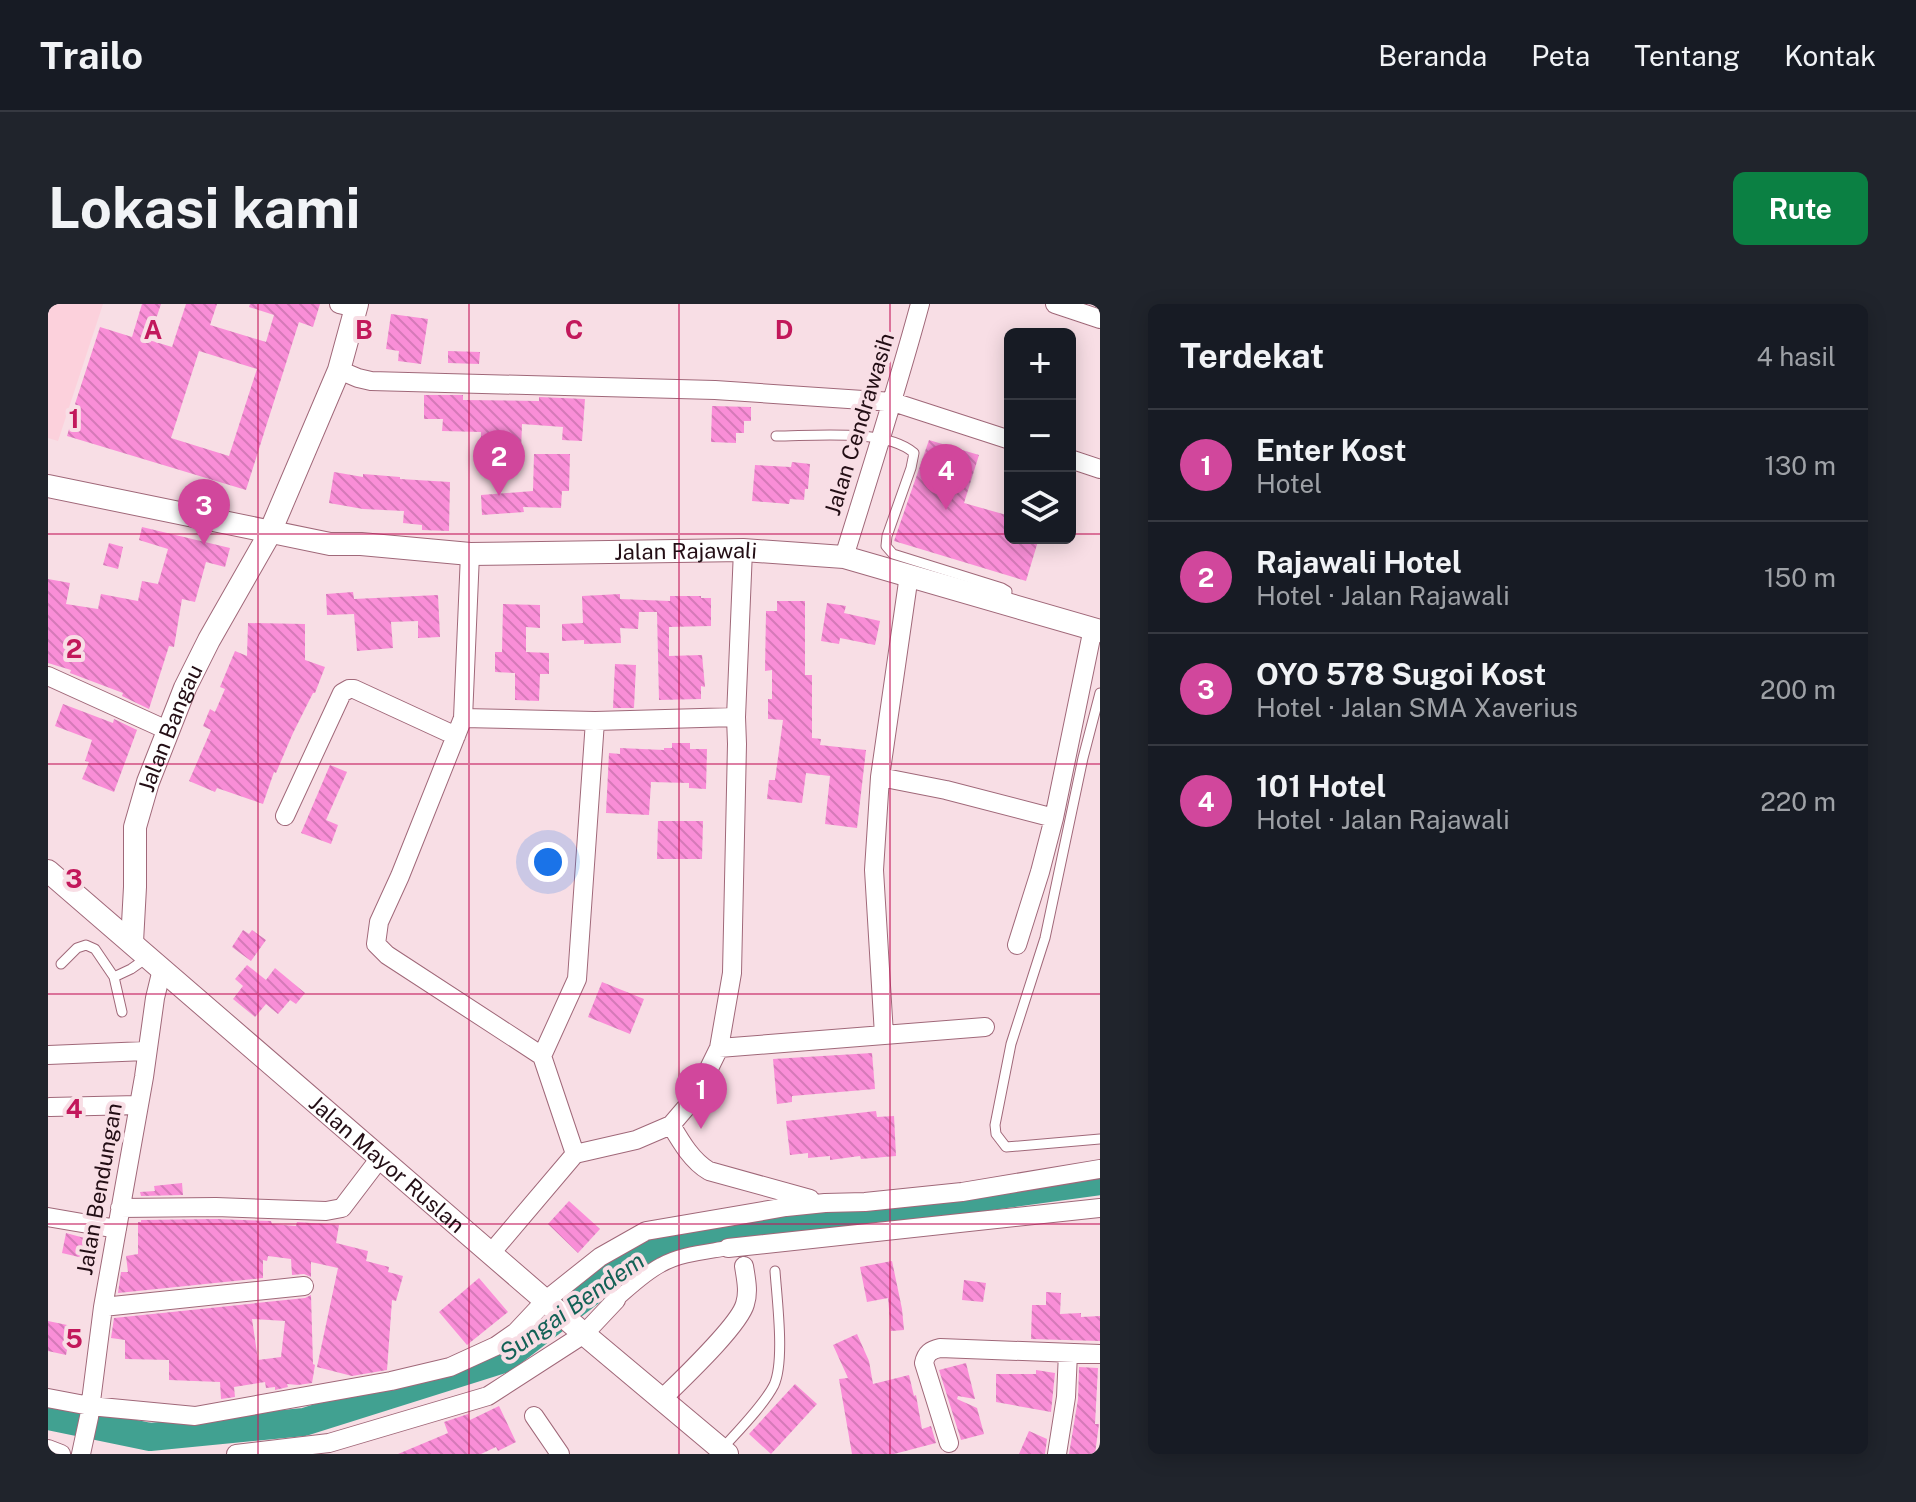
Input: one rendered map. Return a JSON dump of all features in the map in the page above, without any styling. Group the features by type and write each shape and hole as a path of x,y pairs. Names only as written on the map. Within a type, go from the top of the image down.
{"street":[{"name":"Jalan Cendrawasih","path":"844,557 920,304"},
{"path":"1055,304 1100,319"},
{"name":"Jalan Bangau","path":"147,956 135,887 135,827 148,782 185,688 272,529 339,370 351,305"},
{"path":"339,370 371,381 715,390 893,402 1004,438"},
{"path":"1076,461 1100,469"},
{"name":"Jalan Rajawali","path":"48,486 247,528 331,534 361,544 470,554 743,550 844,557 1096,630 1054,818 1017,945"},
{"path":"491,1253 575,1154 636,1140 671,1125 695,1097 719,1048 732,973 736,717 743,550"},
{"path":"470,554 460,727 379,922 376,944 387,955 542,1056 575,1154"},
{"path":"884,1035 874,870 880,777 909,575"},
{"path":"48,676 167,730"},
{"path":"285,816 342,693 349,689 460,727 736,717"},
{"path":"542,1056 577,979 595,721"},
{"path":"880,777 946,790 1054,818"},
{"name":"Jalan Mayor Ruslan","path":"48,871 724,1452"},
{"name":"Jalan Bendungan","path":"81,1452 146,1051 147,956"},
{"path":"719,1048 985,1027"},
{"path":"48,1055 146,1051"},
{"path":"50,1107 138,1105"},
{"path":"671,1125 686,1149 709,1171 825,1203"},
{"path":"120,1208 334,1210 342,1208 380,1158"},
{"path":"48,1398 89,1412 195,1416 391,1381 450,1367 496,1346 600,1257 646,1231 786,1207 962,1192 1100,1169"},
{"path":"236,1454 329,1443 488,1396 583,1333 616,1300 662,1264 695,1254 1100,1208"},
{"path":"48,1217 117,1229"},
{"path":"662,1399 742,1312 746,1299 744,1266"},
{"path":"103,1307 304,1286"},
{"path":"949,1443 924,1363 932,1350 1100,1354"},
{"path":"1057,1454 1066,1397 1068,1353"},
{"path":"534,1416 560,1454"},
{"path":"48,1449 61,1454"}],"lane":[{"path":"776,436 879,438 906,447 914,453 911,468 886,546 893,554 1002,588 1007,591 1006,603"},
{"path":"1099,699 1083,758 1045,938 1011,1044 995,1125 996,1134 1006,1147 1100,1139"},
{"path":"61,964 77,948 86,945 95,949 114,977 122,1012"},
{"path":"114,977 147,956"},
{"path":"724,1452 776,1380 780,1364 775,1271"}],"shaded area":[{"path":"48,304 103,304 58,441 48,438"}],"building":[{"path":"142,304 161,304 149,340 172,347 186,304 217,304 210,325 266,342 274,315 249,307 250,304 320,304 313,327 299,322 246,490 67,436 100,327 132,337","holes":["199,351 257,369 229,456 171,438"]},
{"path":"391,314 428,319 421,364 398,361 399,351 386,349"},
{"path":"448,351 480,352 479,364 448,363"},
{"path":"424,395 463,395 463,400 585,399 582,441 562,440 563,427 522,424 521,452 481,451 481,432 442,431 443,419 424,419"},
{"path":"712,406 751,407 751,421 744,421 744,433 736,433 736,443 711,442"},
{"path":"929,440 979,455 964,503 1004,514 1004,544 1037,544 1026,581 894,541"},
{"path":"534,454 570,454 569,491 562,491 561,508 523,507 524,512 482,515 481,495 533,491"},
{"path":"792,462 810,464 804,500 790,499 789,504 752,501 755,465 791,467"},
{"path":"334,472 363,477 363,474 450,482 449,531 422,530 422,525 403,523 404,511 329,503"},
{"path":"142,527 230,548 225,567 206,562 195,602 182,599 174,647 169,646 149,709 122,696 123,693 48,663 48,579 70,583 66,604 98,609 101,594 138,601 142,581 158,584 168,549 139,540"},
{"path":"109,543 123,547 118,569 103,565"},
{"path":"353,592 354,599 438,595 440,637 418,638 418,621 391,622 393,648 357,651 354,614 327,615 326,594"},
{"path":"620,594 620,599 670,601 670,596 711,598 711,626 669,627 669,656 702,655 705,687 701,686 701,699 659,700 657,612 639,612 638,629 620,628 621,643 562,641 562,624 583,623 582,596"},
{"path":"777,601 805,601 805,675 812,675 812,738 821,739 820,745 866,750 857,828 825,824 830,776 806,773 802,803 767,799 769,780 775,780 783,720 768,719 772,670 765,671 766,611 777,611"},
{"path":"827,603 846,606 844,613 880,621 875,645 840,638 839,644 821,641"},
{"path":"503,604 540,605 540,628 526,627 526,652 549,653 549,674 540,674 539,701 515,700 515,673 495,672 495,652 502,652"},
{"path":"248,623 305,624 305,660 325,667 274,772 263,804 217,788 215,792 189,781 211,730 203,726 210,709 215,712 225,689 220,687 235,651 247,656"},
{"path":"615,664 636,665 634,708 613,708"},
{"path":"63,704 113,723 114,719 137,730 114,792 82,779 89,762 85,761 92,740 55,726"},
{"path":"672,743 690,743 690,749 707,749 706,789 689,788 689,783 651,782 649,815 606,813 609,753 620,754 620,748 664,750 672,748"},
{"path":"330,765 347,772 326,820 338,825 331,844 301,833"},
{"path":"658,821 703,821 702,859 657,859"},
{"path":"243,930 249,934 252,930 266,940 251,961 232,947"},
{"path":"247,965 266,980 275,968 305,993 296,1004 290,1000 278,1014 266,1004 255,1017 233,999 243,986 235,979"},
{"path":"602,982 644,999 630,1034 588,1017"},
{"path":"872,1053 875,1089 792,1096 792,1102 777,1104 773,1059"},
{"path":"876,1111 877,1117 894,1116 896,1156 830,1160 830,1156 808,1158 808,1153 790,1155 786,1121"},
{"path":"182,1183 183,1195 141,1196 140,1192 155,1191 154,1186"},
{"path":"569,1201 600,1229 578,1253 548,1224"},
{"path":"216,1219 271,1221 272,1224 296,1226 297,1222 339,1225 336,1243 368,1251 366,1261 389,1267 388,1272 403,1276 396,1301 392,1300 387,1370 352,1376 317,1367 338,1268 311,1262 311,1277 292,1275 291,1259 268,1256 267,1261 263,1260 263,1278 118,1293 121,1272 128,1272 126,1256 138,1254 138,1222"},
{"path":"66,1233 88,1239 83,1258 62,1253"},
{"path":"892,1261 904,1330 891,1331 888,1298 867,1302 860,1267"},
{"path":"479,1278 508,1312 467,1345 439,1312"},
{"path":"964,1280 986,1283 983,1302 962,1300"},
{"path":"1046,1292 1061,1293 1060,1314 1100,1316 1100,1341 1031,1339 1032,1305 1046,1305"},
{"path":"311,1295 315,1365 312,1383 287,1384 288,1387 275,1390 275,1387 266,1388 265,1382 234,1387 235,1397 221,1399 220,1382 169,1380 169,1360 125,1359 125,1340 111,1338 114,1318","holes":["252,1319 285,1321 281,1357 258,1360"]},
{"path":"48,1321 72,1326 66,1355 48,1351"},
{"path":"857,1334 869,1361 873,1384 909,1375 922,1429 931,1426 936,1443 894,1454 852,1454 839,1379 848,1378 833,1345"},
{"path":"966,1363 975,1399 958,1396 957,1399 977,1408 984,1434 961,1440 939,1370"},
{"path":"1079,1367 1098,1368 1095,1424 1099,1424 1095,1454 1069,1454 1078,1399"},
{"path":"1036,1370 1055,1373 1051,1412 996,1402 996,1374 1036,1374"},
{"path":"795,1384 817,1404 771,1454 749,1434"},
{"path":"499,1406 516,1442 498,1451 496,1447 481,1454 398,1454 448,1433 444,1422 468,1414 470,1420"},
{"path":"1029,1431 1047,1439 1045,1454 1019,1454"}],"waterway":[{"name":"Sungai Bendem","path":"48,1416 150,1437 304,1422 504,1359 615,1273 665,1241 1100,1181"}],"place":[{"name":"Rajawali Hotel","path":"499,496"},
{"name":"101 Hotel","path":"946,510"},
{"name":"OYO 578 Sugoi Kost","path":"204,545"},
{"name":"Enter Kost","path":"701,1129"}]}
